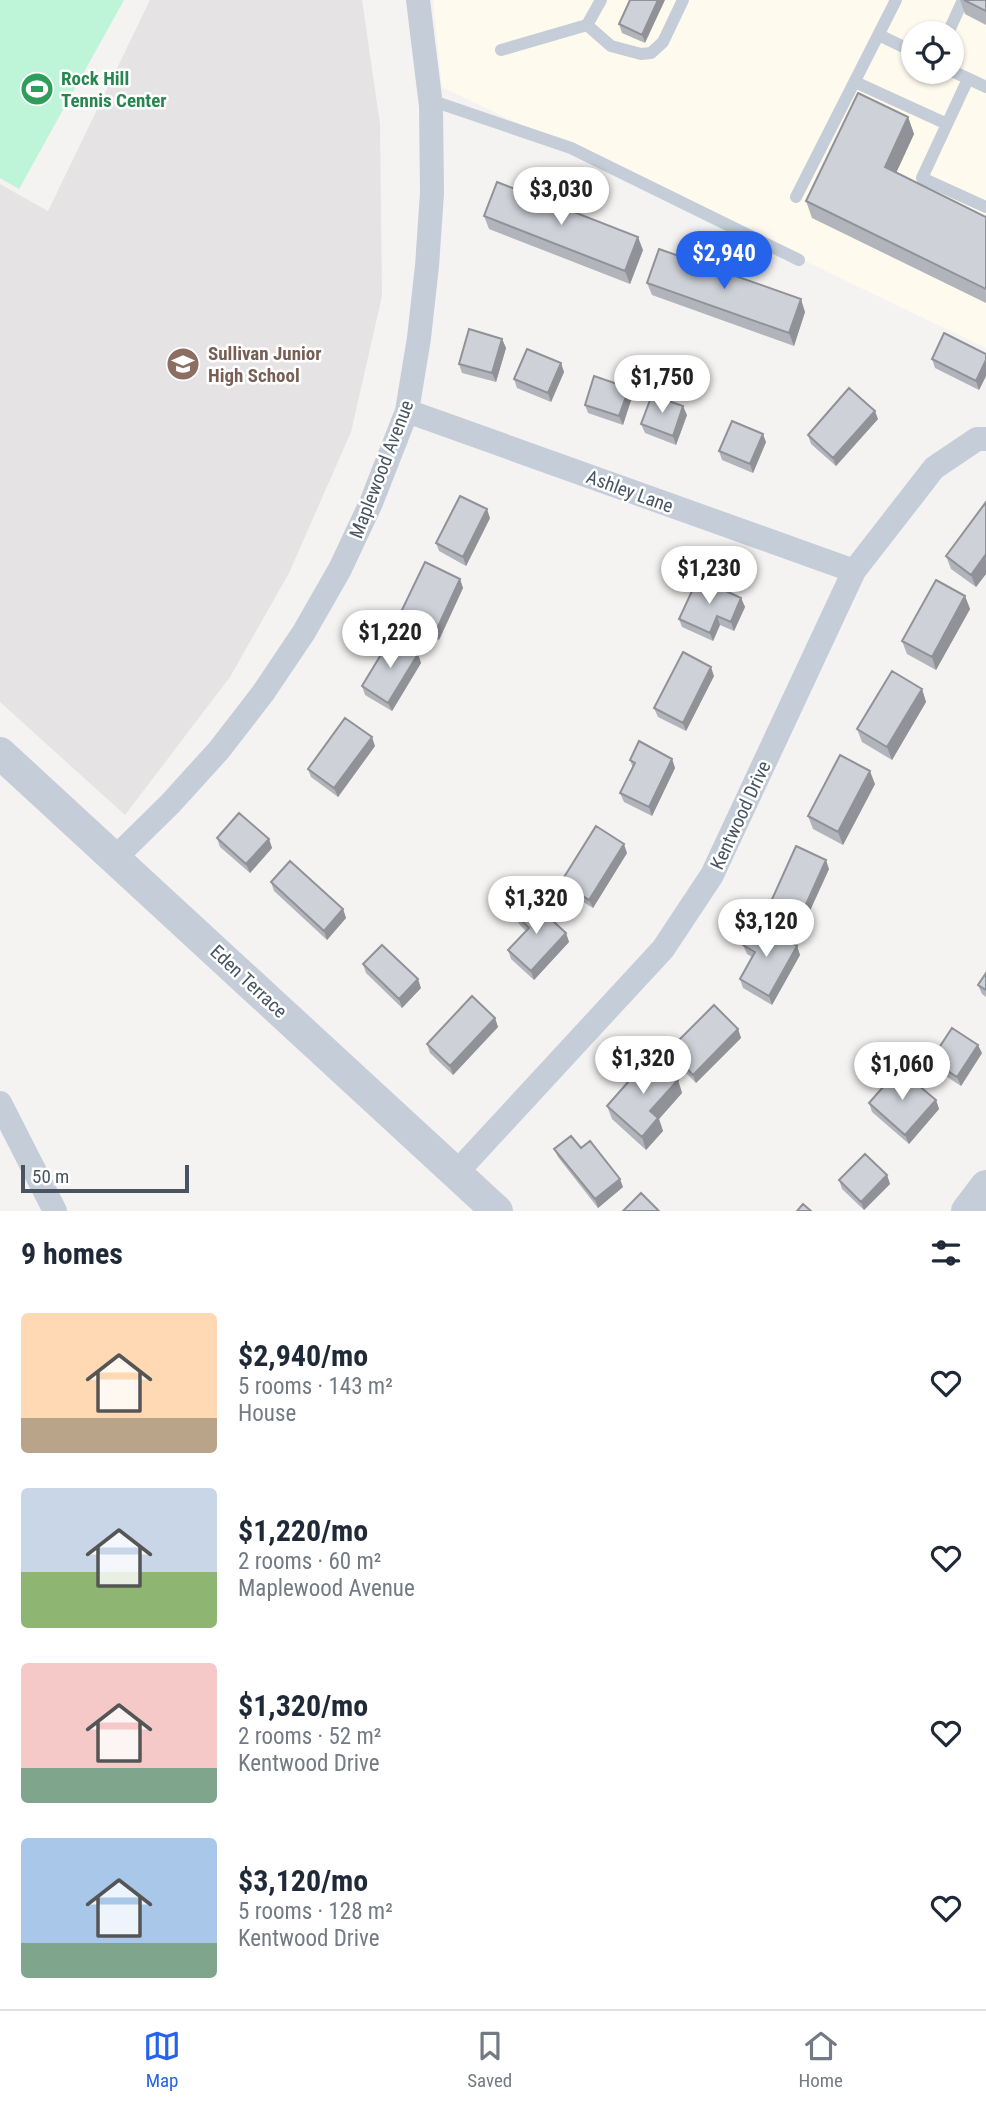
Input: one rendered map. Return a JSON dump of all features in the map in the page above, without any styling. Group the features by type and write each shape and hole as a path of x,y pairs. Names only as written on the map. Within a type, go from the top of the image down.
{"street":[{"name":"Maplewood Avenue","path":"116,858 219,750 304,632 340,569 371,503 407,411 419,338 432,194 430,100 418,0"},
{"name":"Ashley Lane","path":"407,411 854,571"},
{"name":"Kentwood Drive","path":"456,1173 663,948 712,875 854,571 934,468 978,439 986,439"},
{"name":"Eden Terrace","path":"0,752 497,1211"},
{"path":"0,1102 55,1211"},
{"path":"967,1211 986,1185"}],"lane":[{"path":"501,50 587,25 601,0"},
{"path":"587,25 611,46 641,54 651,52 663,42 683,0"},
{"path":"796,197 896,0"},
{"path":"954,21 964,0"},
{"path":"879,35 901,46"},
{"path":"964,77 986,87"},
{"path":"968,79 922,178 986,207"},
{"path":"855,82 947,124"},
{"path":"430,100 571,148 799,260"}],"shaded area":[{"name":"Sullivan Junior High School","path":"150,0 362,0 380,124 382,296 351,432 289,573 230,677 125,815 0,702 0,184 48,211"},
{"path":"433,0 986,0 986,348 442,87"}],"green space":[{"name":"Rock Hill Tennis Center","path":"0,0 124,0 19,189 0,178"}],"building":[{"path":"630,0 658,0 642,35 619,24"},
{"path":"964,0 986,0 986,11"},
{"path":"858,93 908,117 885,167 986,217 986,289 806,201"},
{"path":"497,182 638,237 625,271 484,216"},
{"path":"659,249 801,299 789,333 647,283"},
{"path":"469,329 502,339 492,373 459,364"},
{"path":"944,333 986,354 976,381 932,359"},
{"path":"527,349 561,363 548,393 514,379"},
{"path":"594,376 629,388 619,416 585,405"},
{"path":"849,388 875,411 833,458 808,435"},
{"path":"652,395 683,406 673,436 641,424"},
{"path":"732,421 763,434 750,464 719,451"},
{"path":"460,496 487,509 463,557 436,543"},
{"path":"986,502 986,554 971,575 946,556"},
{"path":"425,562 460,579 436,631 401,612"},
{"path":"698,578 741,598 731,622 717,616 710,633 679,619"},
{"path":"936,580 965,596 932,657 902,641"},
{"path":"391,638 418,654 388,703 362,686"},
{"path":"683,652 711,667 683,723 654,708"},
{"path":"892,671 922,689 887,747 857,729"},
{"path":"345,718 372,737 334,788 308,769"},
{"path":"639,741 672,759 649,807 620,793 635,763 630,760"},
{"path":"840,755 870,771 838,832 808,816"},
{"path":"239,813 269,839 246,864 217,838"},
{"path":"596,826 624,844 589,900 561,882"},
{"path":"796,846 826,860 799,920 769,906"},
{"path":"290,861 343,909 324,931 271,882"},
{"path":"530,900 566,933 531,971 508,950 529,928 516,915"},
{"path":"756,923 797,946 769,996 740,979 755,952 743,945"},
{"path":"382,945 418,979 399,999 363,964"},
{"path":"986,973 986,990 978,985"},
{"path":"472,996 495,1018 450,1066 427,1044"},
{"path":"714,1005 738,1029 693,1075 669,1050"},
{"path":"952,1028 978,1045 957,1077 931,1060"},
{"path":"651,1056 678,1080 650,1111 658,1118 642,1137 607,1106"},
{"path":"899,1069 936,1100 905,1135 869,1103"},
{"path":"571,1136 581,1148 590,1141 620,1179 595,1199 554,1149"},
{"path":"865,1154 887,1175 861,1202 839,1180"},
{"path":"641,1193 659,1211 623,1211"},
{"path":"803,1204 811,1211 797,1211"}],"place":[{"name":"Rock Hill Tennis Center","path":"37,89"},
{"name":"Sullivan Junior High School","path":"183,364"}]}
